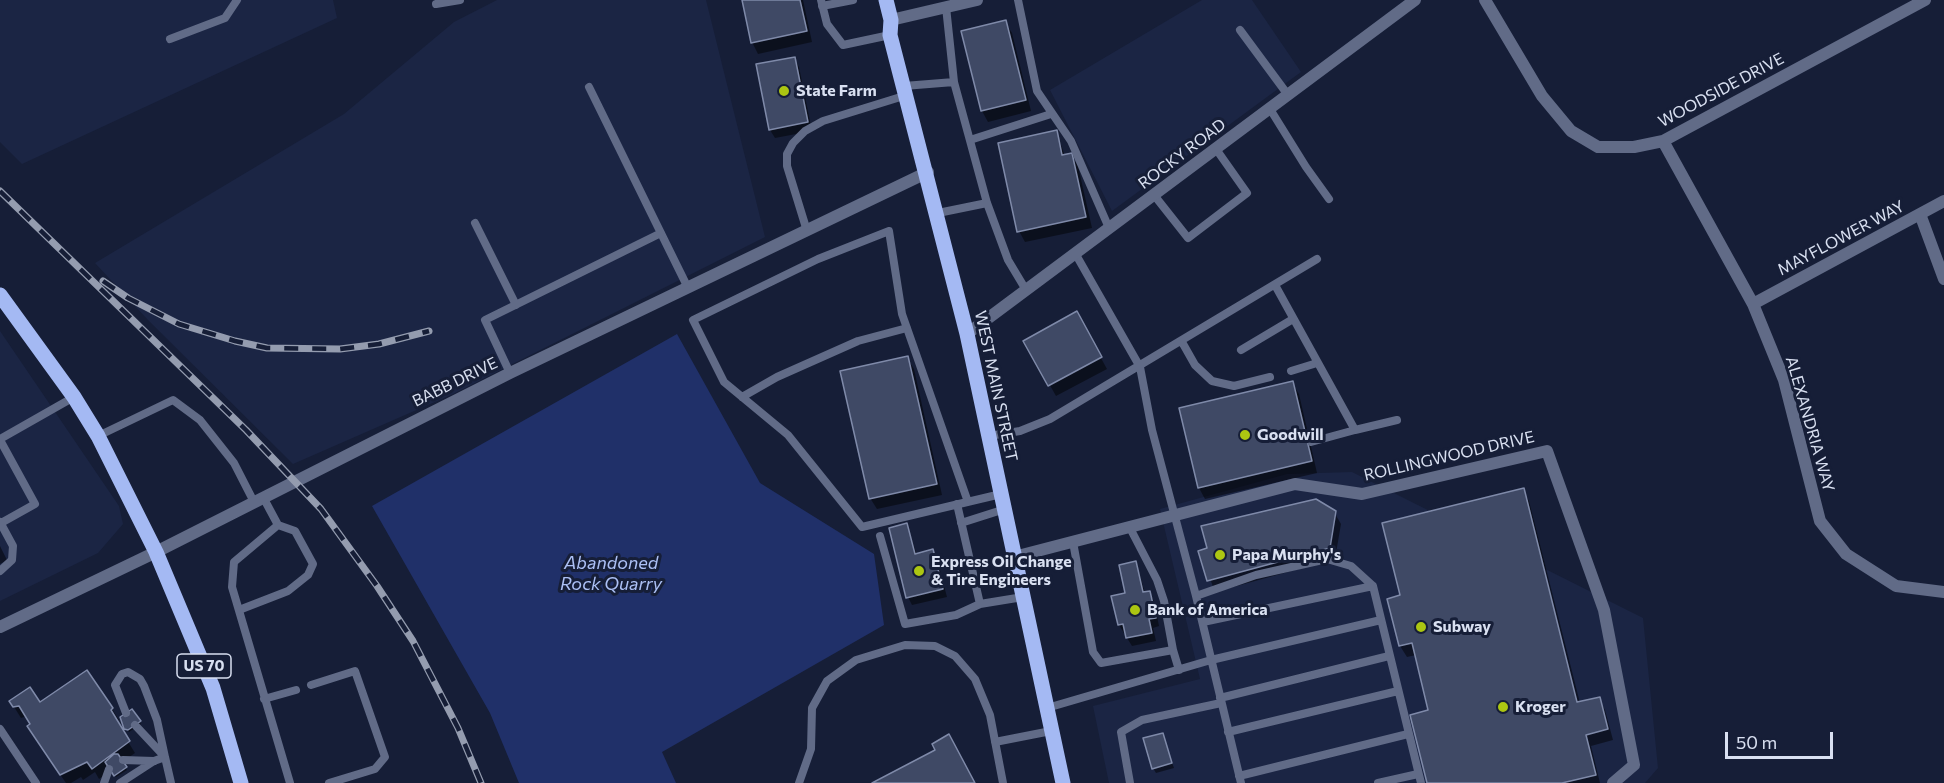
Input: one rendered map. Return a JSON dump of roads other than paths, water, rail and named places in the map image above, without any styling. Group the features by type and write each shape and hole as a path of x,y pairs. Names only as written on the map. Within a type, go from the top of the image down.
{"main road":[{"name":"WEST MAIN STREET","path":"886,0 906,91 967,334 1063,783"},
{"name":"US 70","path":"0,295 74,397 98,436 156,552 213,688 241,783"}],"street":[{"path":"891,27 946,7 977,0"},
{"name":"ROCKY ROAD","path":"967,334 1415,0"},
{"name":"WOODSIDE DRIVE","path":"1485,0 1542,96 1571,131 1598,147 1634,147 1664,141 1925,0"},
{"name":"ALEXANDRIA WAY","path":"1664,141 1753,304 1784,380 1820,521 1846,554 1896,586 1944,592"},
{"name":"BABB DRIVE","path":"0,627 156,552 510,373 927,172"},
{"name":"MAYFLOWER WAY","path":"1753,304 1944,201"},
{"path":"1920,214 1944,279"},
{"name":"ROLLINGWOOD DRIVE","path":"1014,557 1295,484 1362,494 1547,451 1604,610 1634,765 1613,783"}],"lane":[{"path":"170,39 225,18 237,0"},
{"path":"436,4 460,0"},
{"path":"852,0 821,3 827,24 843,45 891,27"},
{"path":"1018,0 1037,91 1071,141 1109,228"},
{"path":"946,7 954,82 987,203 1008,260 1026,290"},
{"path":"1240,30 1288,95"},
{"path":"807,231 787,166 787,154 793,143 805,131 823,122 906,91 954,82"},
{"path":"589,87 688,288"},
{"path":"1270,109 1329,199"},
{"path":"970,140 1051,114"},
{"path":"1154,195 1188,238 1247,194 1216,149"},
{"path":"938,213 987,203"},
{"path":"475,223 516,305"},
{"path":"968,502 902,314 889,231 818,259 693,320 724,382 788,435 862,527 968,502 1003,502"},
{"path":"510,373 484,320 661,233"},
{"path":"1075,254 1140,367 1152,430 1203,622 1240,779 1408,734"},
{"path":"989,436 1020,431 1050,419 1182,342 1317,259"},
{"path":"1275,285 1355,430"},
{"path":"1241,350 1293,319"},
{"path":"742,397 777,377 858,341 907,328"},
{"path":"1182,342 1195,364 1212,381 1234,387 1270,377"},
{"path":"1291,371 1317,363"},
{"path":"0,571 12,560 13,546 0,522 35,504 0,439 74,397"},
{"path":"98,436 173,400 200,420 278,525 295,531 313,564 308,575 288,591 239,610"},
{"path":"1311,442 1397,420"},
{"path":"961,523 1003,502"},
{"path":"957,504 980,604"},
{"path":"278,525 234,562 232,587 290,783"},
{"path":"1130,528 1157,580 1164,601 1179,670"},
{"path":"880,536 905,624 956,615 980,604 1023,597"},
{"path":"1073,542 1093,652 1101,663 1173,650"},
{"path":"1196,596 1256,575 1327,559 1351,566 1373,586 1421,783"},
{"path":"1203,622 1373,586"},
{"path":"1047,708 1211,660 1382,620"},
{"path":"799,783 811,749 812,708 827,681 856,660 905,645 935,646 955,656 975,679 990,715 1003,783"},
{"path":"1130,783 1120,732 1142,720 1389,656"},
{"path":"311,685 355,671 385,757 375,769 329,783"},
{"path":"126,713 115,685 122,674 128,672 140,679 144,686 157,720 171,783"},
{"path":"264,699 296,690"},
{"path":"1228,732 1398,691"},
{"path":"135,726 165,757"},
{"path":"0,729 36,783"},
{"path":"995,742 1051,731"},
{"path":"123,760 154,760 165,757"},
{"path":"120,783 154,760"},
{"path":"104,783 109,769"},
{"path":"1378,783 1419,774"}],"water":[{"name":"Abandoned Rock Quarry","path":"677,334 760,483 874,554 884,625 662,752 676,783 519,783 490,713 372,506"}],"railway":[{"path":"0,191 246,430 321,509 377,586 413,641 458,728 481,783"},
{"path":"103,281 128,298 179,324 267,348 340,349 379,344 429,331"}],"place":[{"name":"State Farm","path":"784,91"},
{"name":"Goodwill","path":"1245,435"},
{"name":"Papa Murphy's","path":"1220,555"},
{"name":"Express Oil Change & Tire Engineers","path":"919,571"},
{"name":"Bank of America","path":"1135,610"},
{"name":"Subway","path":"1421,627"},
{"name":"Kroger","path":"1503,707"}]}
